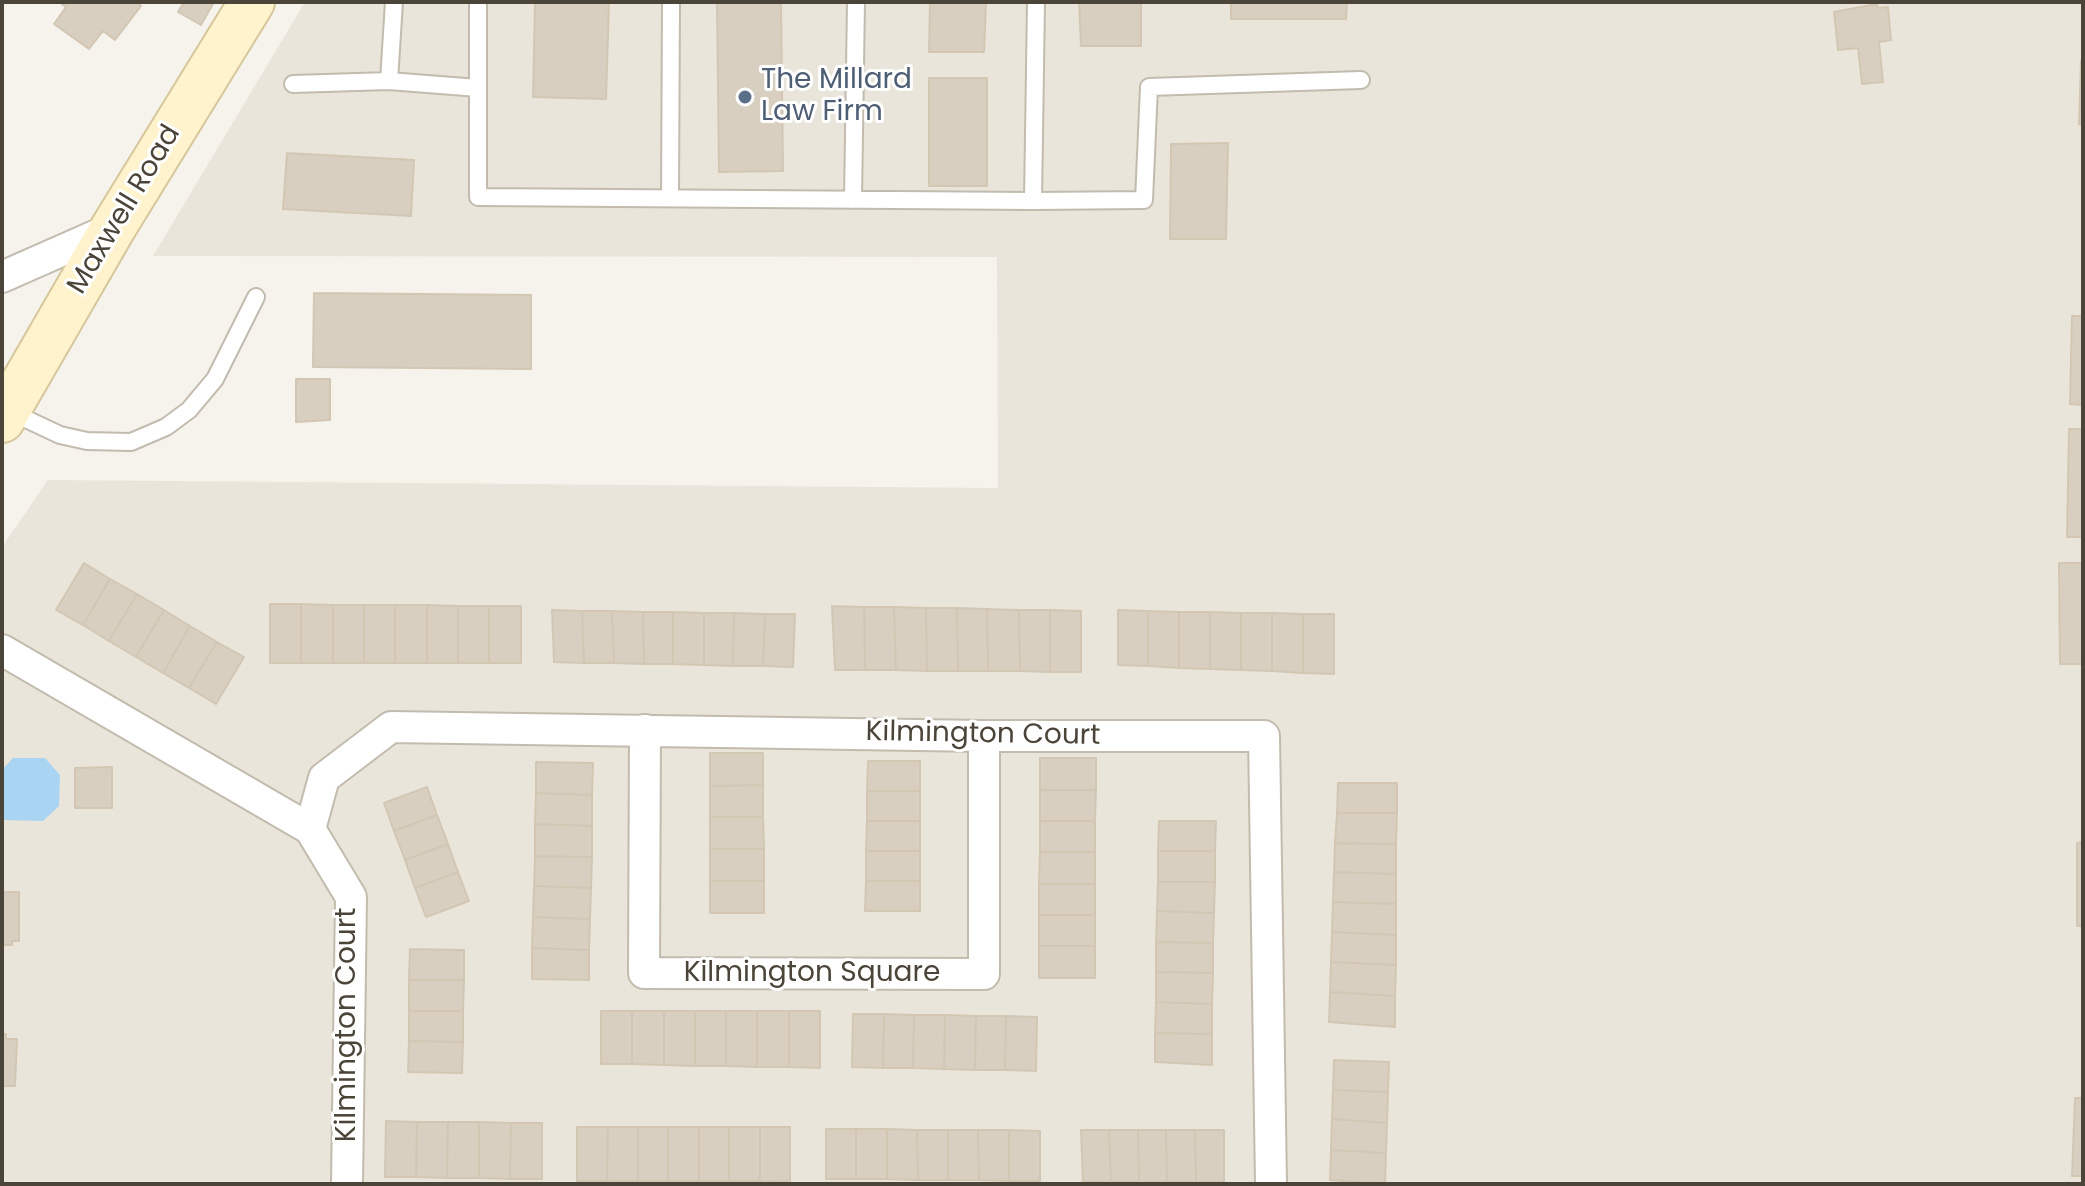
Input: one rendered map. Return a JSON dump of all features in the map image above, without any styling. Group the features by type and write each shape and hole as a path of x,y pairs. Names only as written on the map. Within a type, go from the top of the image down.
{"street":[{"name":"Maxwell Road","path":"5,415 113,228 252,2"},
{"path":"2,277 113,228"},
{"name":"Kilmington Court","path":"2,650 310,829 351,897 347,1184"},
{"name":"Kilmington Court","path":"310,829 324,778 391,727 984,736 1264,736 1271,1184"},
{"name":"Kilmington Square","path":"645,730 644,973 984,974 984,736"}],"lane":[{"path":"389,81 394,2"},
{"path":"478,2 478,197 1144,200 1149,87 1361,80"},
{"path":"670,198 671,2"},
{"path":"853,200 856,2"},
{"path":"1033,201 1036,2"},
{"path":"293,84 389,81 478,88"},
{"path":"5,415 60,435 87,441 131,442 166,427 189,410 215,379 256,297"}],"shaded area":[{"path":"305,2 2083,2 2083,1184 2,1184 2,547 48,480 998,488 997,257 153,256"}],"water":[{"path":"13,758 45,758 60,775 59,806 43,821 2,820 2,770"}],"building":[{"path":"59,2 135,2 141,6 115,40 103,31 89,49 54,24 66,7"},
{"path":"184,2 214,2 201,25 178,12"},
{"path":"535,2 609,2 606,99 533,97"},
{"path":"717,2 781,2 783,171 719,172"},
{"path":"930,2 986,2 984,52 929,52"},
{"path":"1079,2 1141,2 1141,46 1081,46"},
{"path":"1231,2 1347,2 1346,19 1231,19"},
{"path":"1877,4 1878,8 1888,7 1891,40 1879,42 1883,82 1862,84 1858,48 1838,50 1834,12"},
{"path":"2081,61 2083,124 2079,124"},
{"path":"929,78 987,78 987,186 929,186"},
{"path":"1228,143 1226,239 1170,239 1171,144"},
{"path":"287,153 414,160 411,216 283,209"},
{"path":"314,293 531,295 531,369 313,367"},
{"path":"2072,316 2083,316 2083,405 2070,404"},
{"path":"296,379 330,379 330,420 296,422"},
{"path":"2069,429 2083,429 2083,537 2067,537"},
{"path":"84,563 110,579 83,625 56,610"},
{"path":"2059,563 2083,563 2083,664 2060,664"},
{"path":"110,579 137,594 109,641 83,625"},
{"path":"137,594 164,610 136,657 109,641"},
{"path":"270,604 301,604 301,663 270,663"},
{"path":"301,604 333,605 333,663 301,663"},
{"path":"333,605 364,605 364,663 333,663"},
{"path":"364,605 395,605 395,663 364,663"},
{"path":"395,605 427,605 427,663 395,663"},
{"path":"427,605 458,606 458,663 427,663"},
{"path":"458,606 489,606 489,663 458,663"},
{"path":"489,606 521,606 521,663 489,663"},
{"path":"832,606 864,607 865,670 835,670"},
{"path":"864,607 894,607 896,670 865,670"},
{"path":"894,607 926,608 927,671 896,670"},
{"path":"926,608 957,608 958,671 927,671"},
{"path":"957,608 987,609 988,671 958,671"},
{"path":"987,609 1019,610 1020,671 988,671"},
{"path":"164,610 190,626 163,673 136,657"},
{"path":"552,610 582,611 584,663 554,662"},
{"path":"1019,610 1050,610 1050,672 1020,671"},
{"path":"1050,610 1081,611 1081,672 1050,672"},
{"path":"1118,610 1148,611 1148,666 1118,665"},
{"path":"582,611 612,611 614,663 584,663"},
{"path":"612,611 643,612 644,664 614,663"},
{"path":"1148,611 1179,612 1179,668 1148,666"},
{"path":"643,612 673,612 673,664 644,664"},
{"path":"673,612 704,613 704,665 673,664"},
{"path":"1179,612 1210,612 1210,669 1179,668"},
{"path":"1210,612 1241,613 1241,670 1210,669"},
{"path":"704,613 734,613 733,666 704,665"},
{"path":"734,613 765,614 763,666 733,666"},
{"path":"1241,613 1272,613 1272,671 1241,670"},
{"path":"1272,613 1303,614 1303,673 1272,671"},
{"path":"765,614 795,614 793,667 763,666"},
{"path":"1303,614 1334,614 1334,674 1303,673"},
{"path":"190,626 217,642 189,688 163,673"},
{"path":"217,642 244,657 216,704 189,688"},
{"path":"710,753 763,753 763,785 710,786"},
{"path":"1040,758 1096,758 1096,790 1040,790"},
{"path":"868,761 920,761 920,791 867,791"},
{"path":"536,762 593,763 592,795 536,793"},
{"path":"112,767 112,808 75,808 75,768"},
{"path":"1338,783 1397,783 1397,813 1337,813"},
{"path":"763,785 763,817 710,817 710,786"},
{"path":"427,787 437,815 394,831 384,803"},
{"path":"1040,790 1096,790 1095,821 1040,821"},
{"path":"867,791 920,791 920,821 867,821"},
{"path":"536,793 592,795 592,826 535,824"},
{"path":"1337,813 1397,813 1396,844 1335,843"},
{"path":"437,815 448,844 405,860 394,831"},
{"path":"710,817 763,817 764,849 710,849"},
{"path":"867,821 920,821 920,851 866,851"},
{"path":"1040,821 1095,821 1095,852 1040,852"},
{"path":"1159,821 1216,821 1215,851 1158,851"},
{"path":"535,824 592,826 592,857 535,856"},
{"path":"2083,842 2083,926 2077,926 2077,843"},
{"path":"1335,843 1396,844 1396,874 1334,872"},
{"path":"448,844 458,872 415,888 405,860"},
{"path":"710,849 764,849 764,881 710,881"},
{"path":"866,851 920,851 920,881 866,881"},
{"path":"1158,851 1215,851 1215,882 1158,882"},
{"path":"1040,852 1095,852 1095,884 1039,884"},
{"path":"535,856 592,857 591,888 534,886"},
{"path":"458,872 469,901 426,917 415,888"},
{"path":"1334,872 1396,874 1396,904 1333,902"},
{"path":"710,881 764,881 764,913 710,913"},
{"path":"866,881 920,881 920,911 865,911"},
{"path":"1158,882 1215,882 1214,913 1157,911"},
{"path":"1039,884 1095,884 1095,915 1039,915"},
{"path":"534,886 591,888 590,919 533,917"},
{"path":"2,892 19,892 19,941 12,941 12,945 2,945"},
{"path":"1333,902 1396,904 1396,935 1332,932"},
{"path":"1157,911 1214,913 1213,943 1156,942"},
{"path":"1039,915 1095,915 1095,946 1039,946"},
{"path":"533,917 590,919 589,950 532,948"},
{"path":"1332,932 1396,935 1396,965 1331,962"},
{"path":"1156,942 1213,943 1213,973 1156,972"},
{"path":"1039,946 1095,946 1095,978 1039,978"},
{"path":"532,948 589,950 589,980 532,979"},
{"path":"410,949 464,950 464,980 409,980"},
{"path":"1331,962 1396,965 1395,996 1330,992"},
{"path":"1156,972 1213,973 1212,1004 1156,1002"},
{"path":"409,980 464,980 463,1011 409,1011"},
{"path":"1330,992 1395,996 1395,1027 1329,1022"},
{"path":"1156,1002 1212,1004 1212,1034 1155,1033"},
{"path":"409,1011 463,1011 463,1042 409,1041"},
{"path":"601,1011 632,1011 632,1064 601,1064"},
{"path":"632,1011 664,1011 664,1065 632,1064"},
{"path":"664,1011 695,1011 695,1066 664,1065"},
{"path":"695,1011 726,1011 726,1066 695,1066"},
{"path":"726,1011 757,1011 757,1067 726,1066"},
{"path":"757,1011 789,1011 789,1067 757,1067"},
{"path":"789,1011 820,1011 820,1068 789,1067"},
{"path":"853,1014 884,1014 883,1068 852,1067"},
{"path":"884,1014 914,1015 913,1068 883,1068"},
{"path":"914,1015 945,1015 944,1069 913,1068"},
{"path":"945,1015 976,1016 975,1070 944,1069"},
{"path":"976,1016 1006,1016 1005,1070 975,1070"},
{"path":"1006,1016 1037,1017 1036,1071 1005,1070"},
{"path":"1155,1033 1212,1034 1212,1065 1155,1062"},
{"path":"2,1034 6,1034 6,1039 17,1039 15,1086 2,1086"},
{"path":"409,1041 463,1042 462,1073 408,1072"},
{"path":"1334,1060 1389,1062 1388,1092 1333,1090"},
{"path":"1333,1090 1388,1092 1387,1123 1332,1119"},
{"path":"2075,1098 2083,1098 2083,1176 2072,1176"},
{"path":"1332,1119 1387,1123 1386,1153 1331,1150"},
{"path":"386,1121 417,1122 416,1177 385,1177"},
{"path":"417,1122 448,1122 447,1178 416,1177"},
{"path":"448,1122 479,1122 479,1178 447,1178"},
{"path":"479,1122 511,1123 510,1179 479,1178"},
{"path":"511,1123 542,1123 542,1179 510,1179"},
{"path":"577,1127 608,1127 607,1181 577,1181"},
{"path":"608,1127 638,1127 638,1181 607,1181"},
{"path":"638,1127 668,1127 668,1181 638,1181"},
{"path":"668,1127 699,1127 699,1181 668,1181"},
{"path":"699,1127 729,1127 729,1181 699,1181"},
{"path":"729,1127 760,1127 760,1181 729,1181"},
{"path":"760,1127 790,1127 790,1182 760,1181"},
{"path":"826,1129 856,1129 856,1179 826,1179"},
{"path":"856,1129 887,1129 887,1179 856,1179"},
{"path":"887,1129 917,1130 918,1180 887,1179"},
{"path":"917,1130 948,1130 948,1180 918,1180"},
{"path":"948,1130 978,1130 979,1180 948,1180"},
{"path":"978,1130 1009,1130 1009,1181 979,1180"},
{"path":"1009,1130 1040,1131 1040,1181 1009,1181"},
{"path":"1081,1130 1109,1130 1111,1182 1083,1182"},
{"path":"1109,1130 1138,1130 1139,1182 1111,1182"},
{"path":"1138,1130 1166,1130 1167,1182 1139,1182"},
{"path":"1166,1130 1195,1130 1196,1182 1167,1182"},
{"path":"1195,1130 1224,1130 1224,1182 1196,1182"},
{"path":"1331,1150 1386,1153 1385,1184 1330,1180"}],"place":[{"name":"The Millard Law Firm","path":"745,97"}]}
